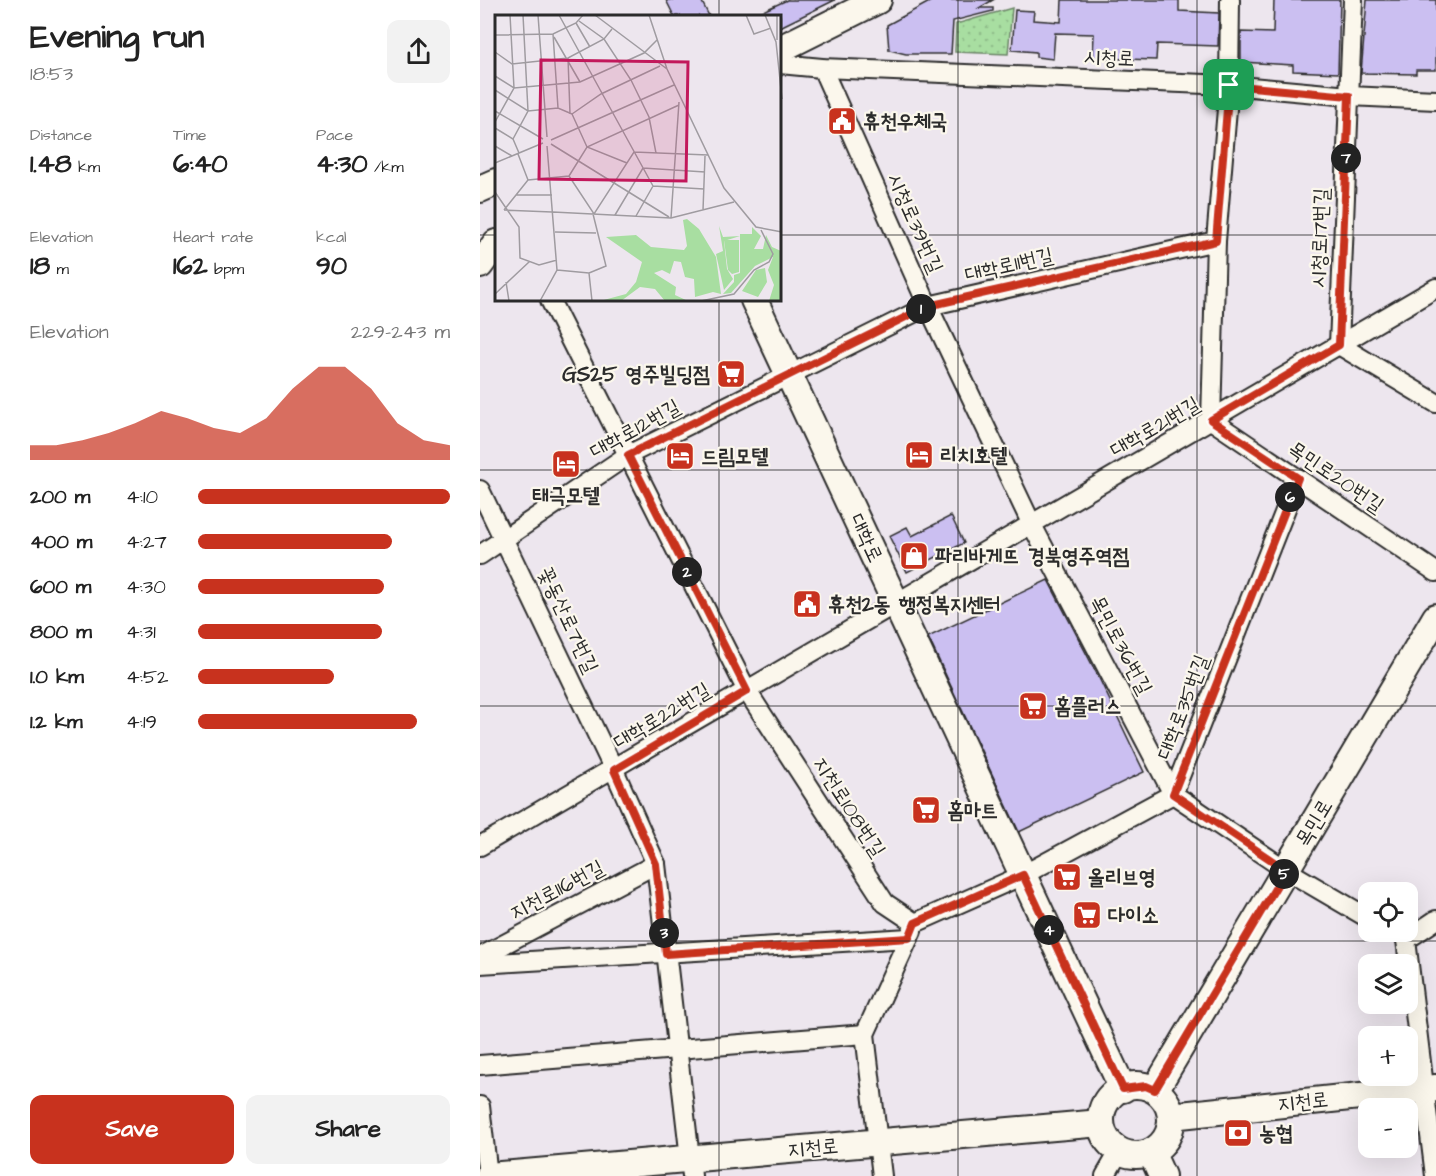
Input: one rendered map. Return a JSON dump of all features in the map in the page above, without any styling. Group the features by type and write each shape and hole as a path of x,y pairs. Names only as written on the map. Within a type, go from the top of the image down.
{"main road":[{"path":"782,49 878,0"},
{"path":"480,189 495,182"},
{"path":"480,265 495,244"},
{"name":"대학로","path":"755,302 1123,1089"},
{"name":"목민로","path":"1155,1090 1436,617"},
{"path":"1146,1086 1155,1090 1166,1102 1171,1116 1166,1137 1151,1152 1130,1154 1119,1152 1108,1143 1101,1123 1103,1109 1109,1099 1123,1089 1146,1086"},
{"name":"지천로","path":"1171,1116 1429,1088"},
{"name":"지천로","path":"488,1176 691,1167 880,1142 1101,1123"},
{"path":"1151,1152 1162,1176"}],"street":[{"path":"1211,420 1216,241 1229,85 1230,0"},
{"name":"시청로17번길","path":"1339,345 1353,0"},
{"name":"시청로","path":"782,64 822,68 1229,85 1349,96 1436,100"},
{"name":"시청로39번길","path":"822,68 928,306 1032,525"},
{"name":"대학로11번길","path":"788,374 928,306 1216,241"},
{"name":"대학로21번길","path":"896,603 1436,288"},
{"name":"지천로108번길","path":"551,302 747,691 885,903 912,931"},
{"path":"1339,345 1436,403"},
{"name":"대학로12번길","path":"480,555 628,455 788,374"},
{"name":"목민로20번길","path":"1211,420 1436,572"},
{"name":"대학로35번길","path":"1023,875 1173,794 1298,478"},
{"name":"꽃동산로7번길","path":"480,490 614,770"},
{"name":"목민로36번길","path":"1032,525 1173,794 1286,870 1358,912"},
{"name":"대학로22번길","path":"480,846 614,770 896,603"},
{"path":"614,770 656,864 691,1167"},
{"name":"지천로116번길","path":"480,957 656,864"},
{"path":"480,964 666,954 912,931 1023,875"},
{"path":"1418,928 1436,920"},
{"path":"882,1176 880,1142 866,1034 912,931"},
{"path":"1400,942 1429,1088 1435,1176"},
{"path":"480,1065 866,1034"},
{"path":"480,1106 488,1176"},
{"path":"1105,1176 1119,1152"}],"green space":[{"path":"1012,8 1008,54 955,52 956,24"}],"building":[{"path":"666,0 701,0 708,15 674,15"},
{"path":"787,0 835,0 782,26 782,15 754,15"},
{"path":"933,0 993,0 979,8 993,8 993,11 953,21 951,54 906,54 889,50 887,25"},
{"path":"1062,0 1179,0 1179,11 1219,13 1218,46 1157,44 1156,60 1093,58 1094,34 1055,33 1053,59 1036,57 1036,52 1012,50 1015,10 1034,11 1033,20 1061,22"},
{"path":"1274,0 1340,0 1338,73 1293,71 1293,65 1241,62 1241,32 1273,33"},
{"path":"1367,0 1436,0 1436,70 1416,70 1416,74 1361,73"},
{"path":"951,516 964,543 907,572 889,536 907,527 912,536"},
{"name":"홈플러스","path":"1048,580 1144,772 1019,832 928,637"}],"place":[{"name":"휴천우체국","path":"842,121"},
{"name":"GS25 영주빌딩점","path":"731,374"},
{"name":"리치호텔","path":"919,455"},
{"name":"드림모텔","path":"680,456"},
{"name":"태극모텔","path":"566,464"},
{"name":"파리바게뜨 경북영주역점","path":"914,556"},
{"name":"휴천2동 행정복지센터","path":"807,604"},
{"name":"홈플러스","path":"1033,706"},
{"name":"홈마트","path":"926,810"},
{"name":"올리브영","path":"1067,877"},
{"name":"다이소","path":"1087,915"},
{"name":"농협","path":"1238,1133"}],"route":[{"path":"1229,85 1349,96 1339,345 1211,420 1298,478 1173,794 1286,870 1155,1090 1146,1086 1123,1089 1023,875 915,923 909,938 666,954 656,864 614,770 747,691 628,455 928,306 1216,241 1229,85"}]}
